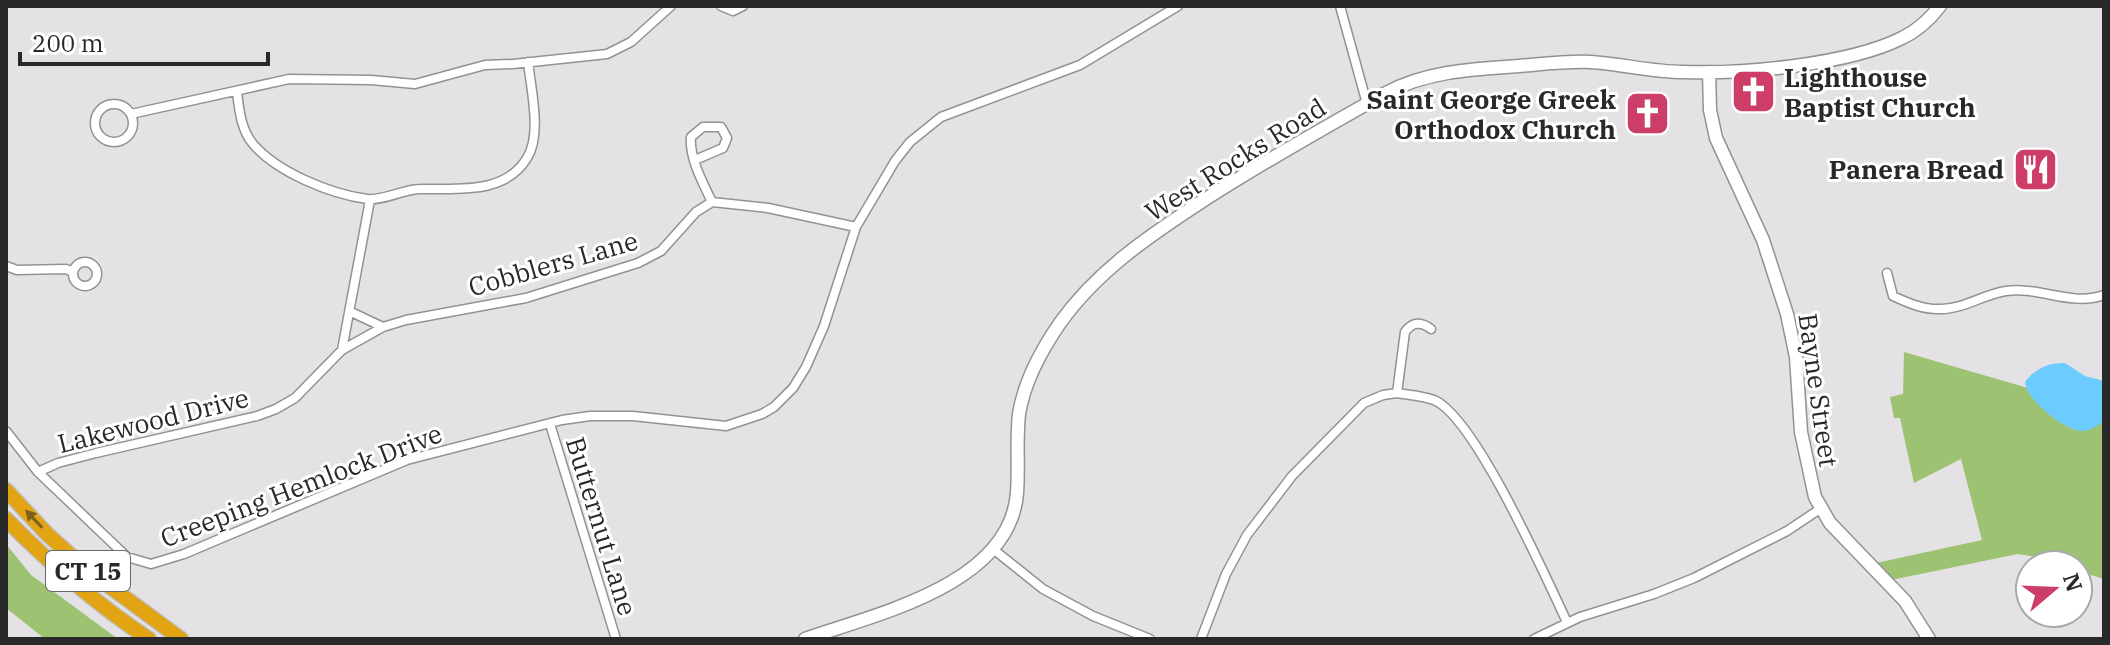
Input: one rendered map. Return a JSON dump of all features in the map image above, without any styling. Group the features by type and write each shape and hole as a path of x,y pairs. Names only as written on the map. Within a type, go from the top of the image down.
{"highway":[{"name":"CT 15","path":"6,490 47,534 86,569 181,639"},
{"name":"CT 15","path":"6,519 44,558 90,597 149,639"}],"main road":[{"name":"West Rocks Road","path":"805,639 899,605 950,583 976,566 1009,526 1015,506 1019,412 1026,388 1059,325 1088,287 1168,223 1233,181 1390,91 1421,79 1472,69 1590,62 1709,72 1796,65 1850,55 1905,37 1940,6"},
{"name":"Bayne Street","path":"1709,72 1714,131 1763,240 1787,314 1796,357 1801,432 1811,486 1820,509 1836,531 1905,601 1929,639"}],"street":[{"path":"131,114 253,86 307,78 415,84 485,65 616,51 671,6"},
{"path":"721,6 733,11 743,6"},
{"name":"Creeping Hemlock Drive","path":"6,431 38,472 127,557 151,564 184,554 407,460 550,424 590,416 633,416 726,426 753,418 774,407 793,388 815,348 856,227 895,161 910,142 949,113 1080,65 1178,6"},
{"path":"1340,6 1367,104"},
{"path":"237,92 243,125 252,143 263,153 291,173 317,186 370,200 408,189 490,185 517,171 532,150 535,134 528,62"},
{"path":"107,105 122,105 131,114 132,130 122,140 107,140 97,130 97,115 107,105"},
{"path":"695,160 723,148 727,138 721,127 703,127 691,137 695,160 712,202 768,208 856,227"},
{"path":"342,350 370,200"},
{"name":"Cobblers Lane","path":"342,350 383,327 406,320 526,298 638,263 661,251 696,212 712,202"},
{"path":"6,266 17,270 66,269 73,272"},
{"path":"1887,273 1893,296 1941,309 1958,307 2005,291 2031,291 2085,299 2104,295"},
{"path":"351,312 383,327"},
{"path":"1397,393 1405,332 1409,325 1416,323 1431,329"},
{"name":"Lakewood Drive","path":"38,472 71,459 276,409 295,398 342,350"},
{"path":"1201,639 1226,574 1247,535 1292,476 1364,403 1397,393 1436,401 1465,432 1497,481 1567,622"},
{"name":"Butternut Lane","path":"550,424 616,639"},
{"path":"1534,639 1567,622 1694,578 1787,531 1820,509"},
{"path":"993,549 1043,589 1128,635 1150,639"}],"green space":[{"path":"1904,352 2104,410 2104,579 2094,576 2094,549 2014,549 2014,555 1891,580 1876,563 1982,540 1961,459 1914,483 1900,418 1894,418 1890,397 1903,394"},
{"path":"6,544 31,575 118,639 45,639 6,608"}],"water":[{"path":"2065,363 2085,376 2104,381 2104,421 2090,430 2074,429 2056,420 2027,389 2025,382 2037,370"}],"place":[{"name":"Lighthouse Baptist Church","path":"1753,92"},
{"name":"Saint George Greek Orthodox Church","path":"1647,114"},
{"name":"Panera Bread","path":"2035,169"}]}
